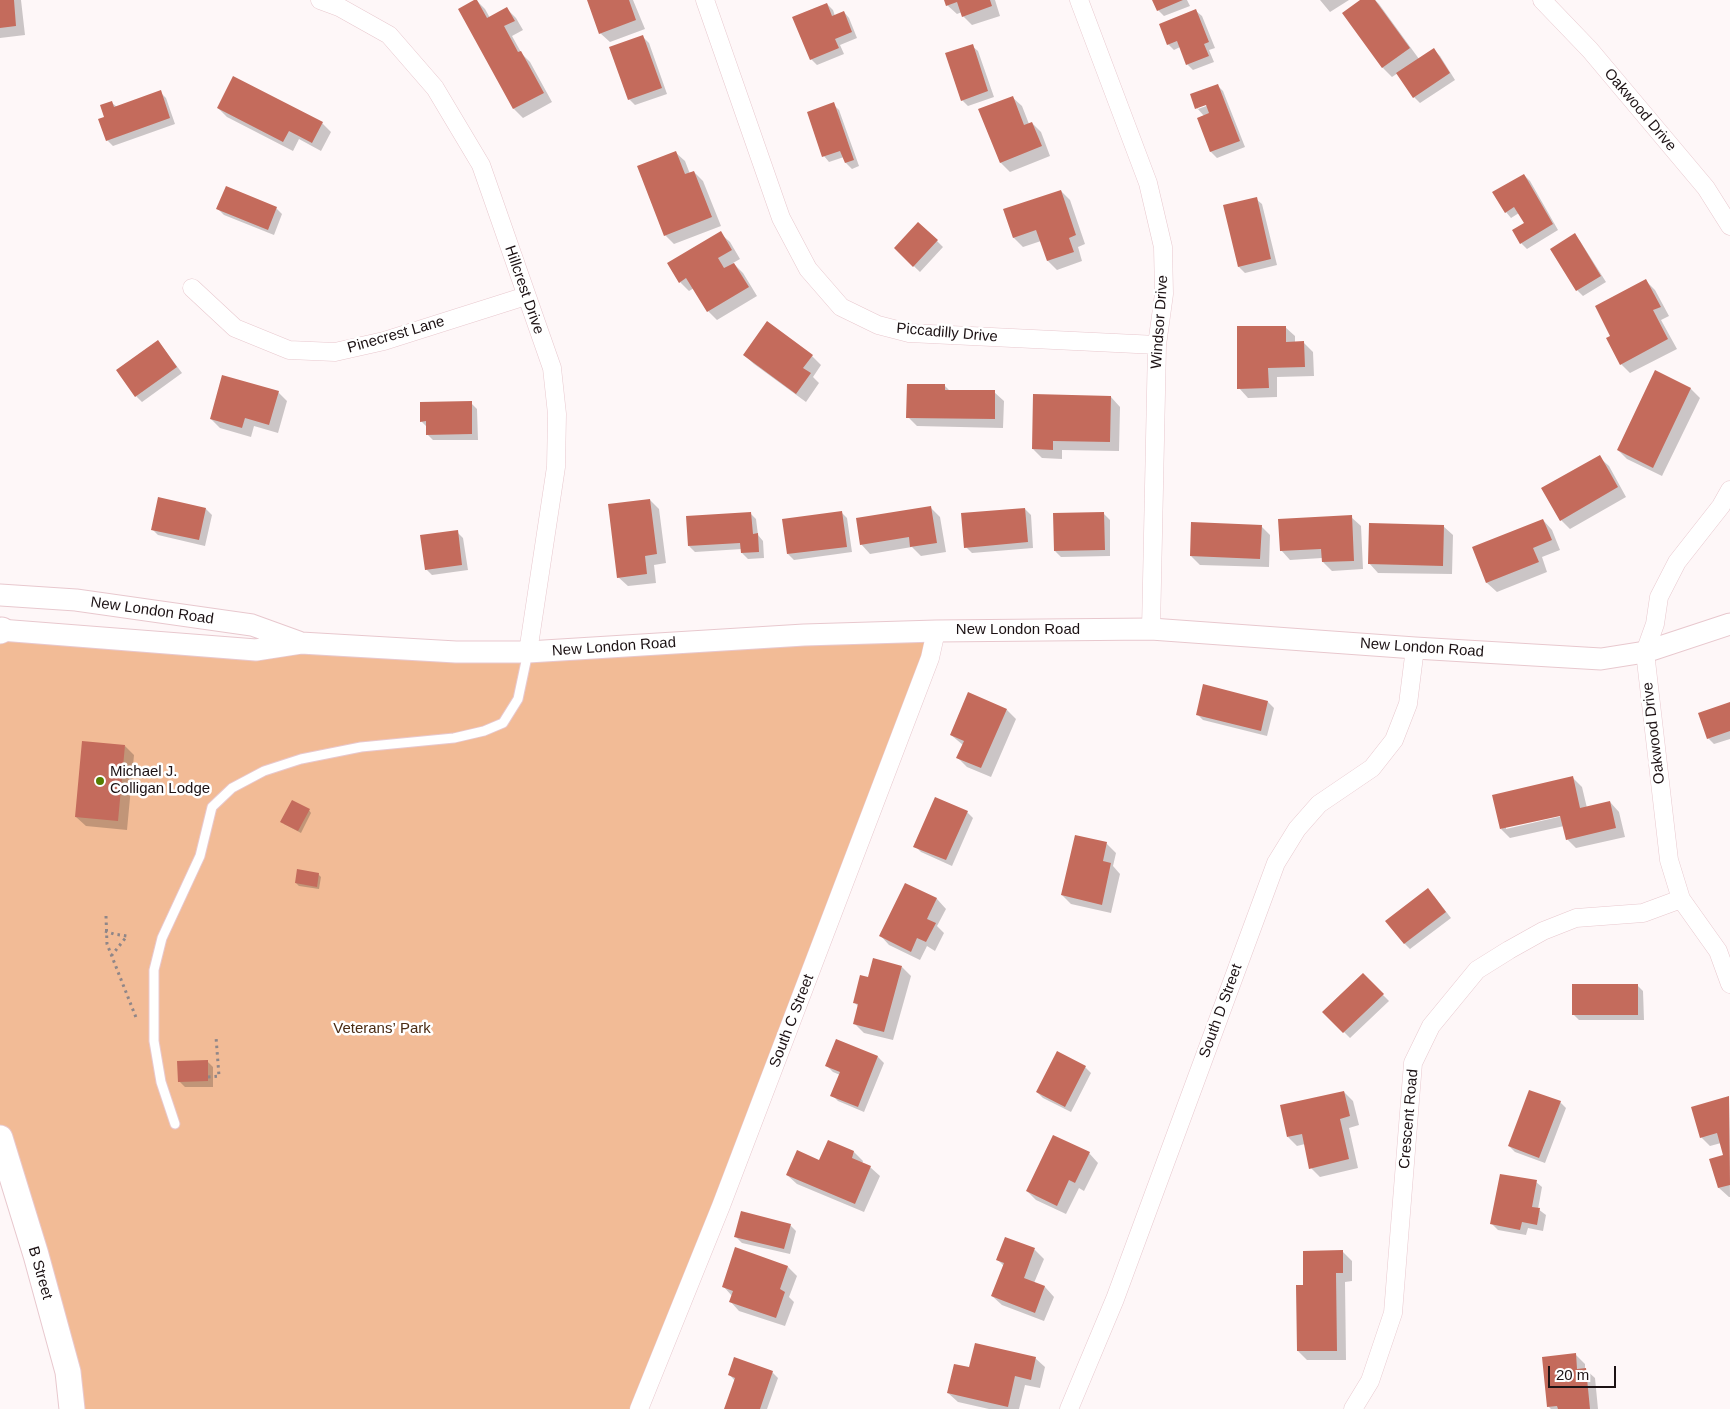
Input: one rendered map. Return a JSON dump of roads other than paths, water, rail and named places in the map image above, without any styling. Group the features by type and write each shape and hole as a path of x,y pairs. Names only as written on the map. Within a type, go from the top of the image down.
{"main road":[{"name":"B Street","path":"0,1138 36,1255 68,1372 72,1409"}],"street":[{"name":"Hillcrest Drive","path":"320,0 339,7 389,35 435,88 481,165 552,368 557,414 556,467 528,652"},
{"name":"Piccadilly Drive","path":"704,0 781,218 808,269 841,307 878,325 909,333 1157,345"},
{"name":"Windsor Drive","path":"1080,0 1148,183 1163,247 1164,294 1157,345 1151,629"},
{"name":"Oakwood Drive","path":"1542,0 1590,50 1706,188 1730,226"},
{"name":"Pinecrest Lane","path":"192,288 235,328 289,350 335,352 384,341 526,296"},
{"name":"Oakwood Drive","path":"1730,490 1721,506 1677,562 1659,597 1656,624 1645,652 1669,860 1681,899 1718,951 1730,984"},
{"name":"New London Road","path":"0,595 76,600 252,625 301,643"},
{"name":"New London Road","path":"1,630 256,650 301,643 456,652 528,652 804,635 936,631 1151,629 1602,659 1645,652 1730,624"},
{"name":"South C Street","path":"639,1409 722,1206 930,658 936,631"},
{"name":"South D Street","path":"1069,1409 1115,1299 1276,863 1298,829 1319,804 1372,768 1394,740 1408,704 1415,648"},
{"name":"Crescent Road","path":"1353,1409 1370,1381 1394,1313 1413,1063 1431,1026 1477,970 1543,931 1576,918 1643,913 1681,899"}],"lane":[{"path":"175,1124 161,1082 154,1042 154,970 162,938 200,856 212,807 232,788 264,771 301,759 361,747 454,738 484,731 503,723 518,699 528,652"}],"place":[{"name":"Michael J. Colligan Lodge","path":"100,781"}],"park label":[{"name":"Veterans’ Park","path":"382,1029"}]}
